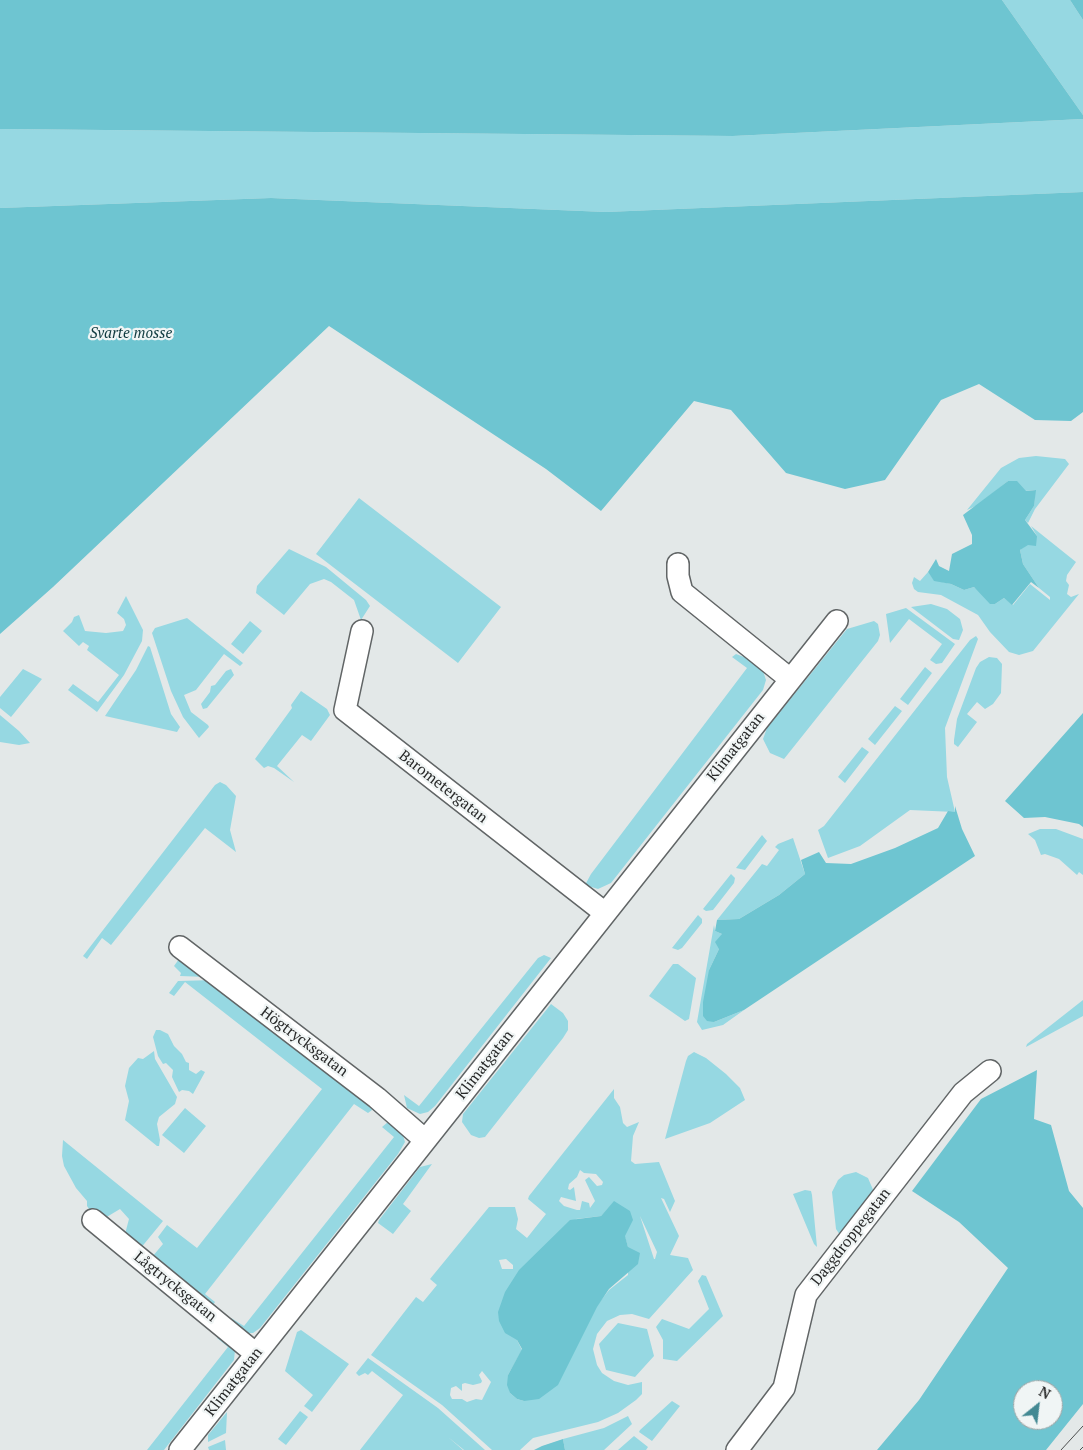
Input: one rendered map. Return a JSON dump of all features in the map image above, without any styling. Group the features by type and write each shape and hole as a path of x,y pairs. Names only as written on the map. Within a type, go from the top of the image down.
{"street":[{"path":"678,564 678,576 682,592 790,679"},
{"name":"Klimatgatan","path":"180,1450 837,620"},
{"name":"Barometergatan","path":"362,631 345,710 605,913"},
{"name":"Högtrycksgatan","path":"180,947 377,1098 425,1140"},
{"name":"Daggdroppegatan","path":"737,1450 784,1388 806,1295 963,1093 990,1071"},
{"name":"Lågtrycksgatan","path":"93,1220 256,1354"}],"shaded area":[{"path":"1002,0 1070,0 1083,20 1083,115"},
{"path":"1083,119 1083,192 606,212 271,198 0,208 0,129 733,136"},
{"path":"1036,456 1065,459 1069,464 1035,509 1028,523 1025,520 1034,506 1035,490 1025,491 1008,481 978,505 967,510 1001,468 1019,458"},
{"path":"359,498 501,607 458,663 316,554"},
{"path":"1031,526 1076,562 1067,575 1066,581 1069,585 1067,594 1071,597 1079,594 1033,651 1019,655 1009,652 990,632 978,615 941,595 918,592 914,589 912,583 914,577 920,581 928,572 934,580 951,584 964,590 974,587 995,604 1004,598 1013,605 1030,584 1050,600 1050,597 1039,588 1023,564 1020,550 1037,536"},
{"path":"289,549 326,567 366,600 370,606 361,620 354,600 331,582 324,579 310,584 284,615 256,593 257,586"},
{"path":"126,596 143,630 142,641 124,675 97,712 68,690 73,684 98,702 119,675 87,650 89,646 83,642 79,646 63,631 72,622 74,617 79,615 85,631 106,633 123,631 126,625 124,619 117,613"},
{"path":"931,604 947,609 960,619 963,630 959,640 953,639 911,607"},
{"path":"906,608 955,644 942,663 936,664 930,660 942,644 909,619 890,643 886,614"},
{"path":"187,618 243,663 240,666 224,654 196,690 184,695 191,712 209,727 199,738 183,717 171,691 152,633 155,628"},
{"path":"250,621 262,631 243,654 231,644"},
{"path":"874,621 878,624 880,635 878,641 784,759 770,753 763,739 767,728 847,629"},
{"path":"976,636 978,639 945,728 947,777 955,812 910,810 860,846 828,858 818,830 824,826 970,640"},
{"path":"148,646 150,647 171,714 180,727 177,732 105,716 136,670"},
{"path":"736,654 749,659 763,671 766,680 763,690 611,883 598,889 585,885 591,874 747,668 732,657"},
{"path":"989,657 997,658 1002,664 1001,693 993,704 985,709 977,702 967,714 977,722 958,747 954,744 957,719 976,668 980,662"},
{"path":"925,667 932,673 908,705 900,699"},
{"path":"23,669 42,679 11,717 0,708 0,697"},
{"path":"231,669 234,675 207,708 203,709 201,704 210,692 211,686 215,685 226,671"},
{"path":"301,691 327,709 330,715 311,741 302,735 277,766 294,782 274,768 268,766 264,768 255,759 292,708 291,705"},
{"path":"895,706 902,711 875,745 868,739"},
{"path":"0,715 30,743 19,745 0,742"},
{"path":"862,747 869,752 845,783 838,777"},
{"path":"220,782 226,785 236,796 230,830 236,852 205,828 111,945 102,938 87,959 83,956 215,785"},
{"path":"1040,829 1056,829 1083,839 1083,875 1079,872 1077,875 1059,859 1045,854 1041,855 1035,840 1028,834"},
{"path":"762,835 767,841 745,870 736,868"},
{"path":"793,838 805,874 779,895 739,919 717,920 762,864 767,866 779,850 775,847"},
{"path":"731,874 735,878 734,883 713,910 706,911 703,909"},
{"path":"698,915 702,919 702,923 682,948 678,950 672,948"},
{"path":"714,925 715,931 722,934 719,949 709,970 714,1022 744,1010 723,1025 702,1030 697,1022"},
{"path":"544,955 551,958 435,1106 428,1112 420,1114 407,1108 404,1095 419,1106 538,958"},
{"path":"179,959 207,977 180,976 181,973 174,966"},
{"path":"673,964 678,964 696,978 689,1019 685,1021 649,996"},
{"path":"215,980 371,1105 372,1110 368,1113 354,1104 205,1294 215,1302 213,1305 152,1257 163,1244 158,1237 167,1225 197,1248 322,1089 185,982 174,996 169,993 178,981"},
{"path":"1083,1000 1083,1016 1026,1047 1027,1044"},
{"path":"551,1004 563,1013 568,1021 568,1030 485,1137 479,1138 471,1135 462,1122 463,1114"},
{"path":"156,1030 168,1034 174,1046 182,1054 186,1062 189,1063 189,1070 196,1074 201,1070 205,1072 193,1094 182,1090 179,1092 172,1077 173,1070 166,1063 163,1064 158,1056 153,1037"},
{"path":"154,1051 155,1059 177,1097 175,1104 159,1117 157,1124 160,1140 159,1146 125,1120 129,1101 125,1086 129,1068 138,1058 143,1059"},
{"path":"694,1052 706,1058 726,1074 740,1088 745,1100 710,1123 665,1139 686,1061 688,1056"},
{"path":"614,1089 614,1098 620,1107 623,1123 627,1127 639,1122 633,1136 631,1161 635,1164 659,1162 675,1201 670,1212 664,1199 661,1198 679,1236 670,1255 688,1258 693,1270 649,1319 632,1314 620,1315 607,1321 597,1334 593,1349 597,1365 602,1373 614,1381 628,1385 642,1382 642,1394 636,1400 618,1413 598,1422 533,1438 520,1450 492,1450 442,1405 371,1355 416,1297 423,1302 437,1285 430,1279 489,1207 515,1207 518,1219 516,1229 527,1238 546,1214 528,1199","holes":["580,1170 584,1173 596,1174 603,1182 602,1185 597,1186 589,1177 585,1180 595,1201 590,1208 589,1203 582,1201 580,1210 564,1206 559,1201 561,1197 576,1201 574,1187 570,1190 568,1189 569,1184 577,1177","614,1202 628,1247 628,1275 609,1290 524,1401 517,1399 510,1393 508,1375 522,1350 517,1340 576,1219 601,1216","640,1216 657,1252 654,1259","506,1259 513,1265 513,1269 502,1269 499,1260","482,1371 491,1382 482,1400 476,1399 467,1402 462,1399 452,1399 450,1395 451,1388 456,1386 462,1391 462,1384 473,1385 482,1381 479,1375"]},
{"path":"185,1108 206,1126 184,1153 162,1135"},
{"path":"388,1122 401,1129 405,1142 398,1154 260,1328 253,1333 247,1333 231,1321 231,1318 244,1326 394,1137 382,1127"},
{"path":"63,1140 163,1221 140,1249 125,1234 129,1219 120,1209 105,1218 91,1212 87,1206 87,1201 76,1188 64,1166 62,1156"},
{"path":"432,1164 403,1204 411,1211 393,1234 378,1223 379,1220 420,1167"},
{"path":"856,1172 868,1178 874,1192 840,1235 836,1229 832,1192 838,1180 844,1175"},
{"path":"805,1190 811,1191 812,1195 817,1247 793,1194"},
{"path":"702,1275 706,1276 723,1316 677,1361 663,1359 663,1340 656,1327 662,1319 689,1329 709,1309 698,1281"},
{"path":"618,1323 647,1329 654,1356 635,1377 606,1370 599,1344"},
{"path":"301,1330 349,1364 312,1412 304,1406 313,1395 285,1371 297,1332"},
{"path":"220,1336 235,1350 234,1360 164,1450 147,1450 228,1347 217,1338"},
{"path":"368,1358 438,1408 485,1450 464,1450 448,1437 463,1450 360,1450 403,1395 372,1371 368,1375 365,1373 359,1376 356,1373"},
{"path":"672,1401 680,1406 652,1441 639,1432 640,1430"},
{"path":"300,1411 308,1417 286,1445 278,1439"},
{"path":"227,1412 226,1433 208,1442 208,1435"},
{"path":"628,1416 632,1424 604,1450 565,1450 563,1439 604,1428"},
{"path":"634,1436 648,1447 646,1450 618,1450"},
{"path":"225,1440 226,1450 209,1450 208,1447"}],"green space":[{"path":"0,0 1002,0 1083,115 1083,119 733,136 0,129"},
{"path":"1070,0 1083,0 1083,20"},
{"name":"Svarte mosse","path":"1083,192 1083,412 1071,421 1035,420 979,384 941,400 885,480 845,489 786,473 731,410 694,401 601,511 546,469 329,326 53,587 0,634 0,208 271,198 606,212"},
{"path":"1008,481 1017,481 1026,491 1036,490 1034,506 1025,520 1037,536 1036,546 1028,545 1020,550 1023,564 1039,588 1031,582 1012,605 1004,598 995,604 990,604 974,587 964,590 951,584 934,581 928,572 936,559 939,566 949,571 952,554 972,544 972,535 963,515"},
{"path":"1083,713 1083,827 1079,824 1045,817 1024,818 1005,801"},
{"path":"955,806 962,829 975,856 744,1010 714,1022 707,1021 703,1016 703,1002 709,970 719,949 715,942 722,934 715,931 717,920 739,919 779,895 805,874 801,860 819,852 826,863 851,864 895,848 938,828 948,811 955,812"},
{"path":"1037,1070 1034,1119 1051,1125 1069,1191 1083,1208 1083,1404 1063,1429 1063,1380 1013,1380 1013,1430 1062,1430 1046,1450 877,1450 919,1400 1008,1268 959,1222 912,1191 981,1099"},
{"path":"614,1201 630,1211 633,1220 625,1236 628,1247 640,1253 638,1264 609,1289 597,1307 558,1385 539,1399 524,1401 517,1399 510,1393 507,1385 508,1375 522,1349 517,1340 505,1333 499,1321 498,1312 505,1292 519,1270 570,1220 601,1216"},
{"path":"563,1439 565,1450 534,1450 542,1446"}],"tram line":[{"path":"1061,1450 1083,1426"},
{"path":"1080,1450 1083,1447"}]}
